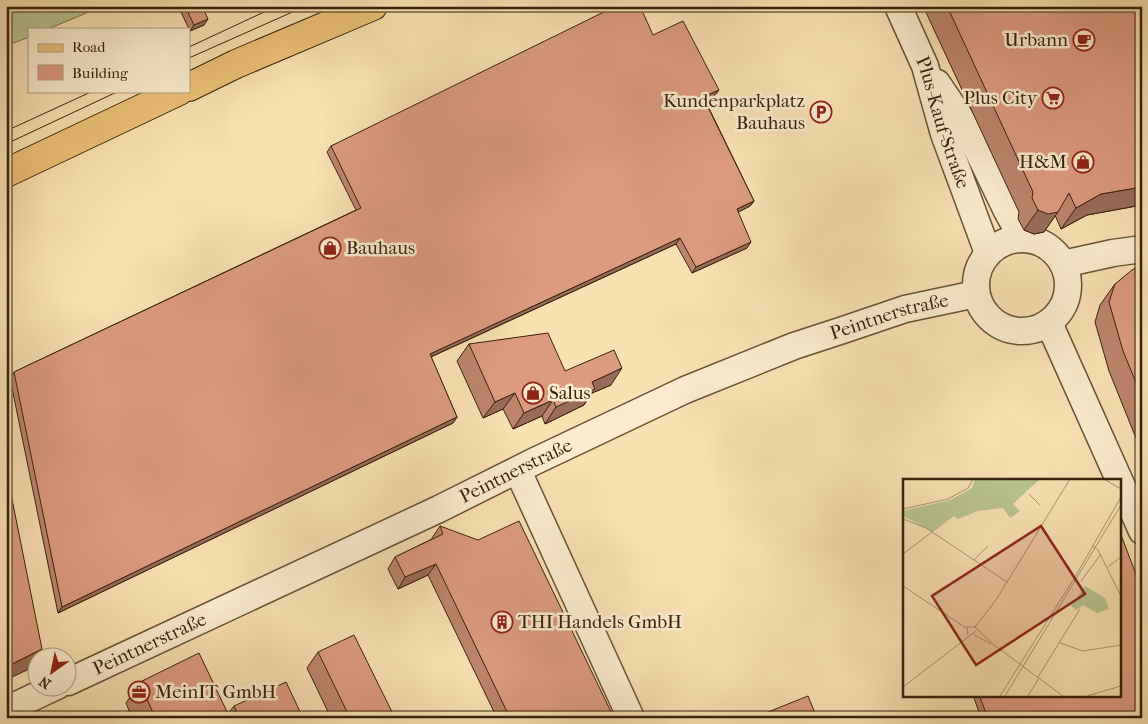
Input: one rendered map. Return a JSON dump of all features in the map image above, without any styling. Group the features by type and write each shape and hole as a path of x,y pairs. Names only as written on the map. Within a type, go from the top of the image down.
{"main road":[{"path":"190,87 236,64 373,6"},
{"path":"6,173 177,92"}],"street":[{"path":"898,6 925,66"},
{"name":"Plus-Kauf-Straße","path":"925,66 966,126 1022,238"},
{"name":"Plus-Kauf-Straße","path":"925,66 944,134 988,253"},
{"path":"1022,238 1046,245 1056,253 1068,276 1069,289 1066,302 1059,314 1049,323 1036,330 1020,332 1005,328 986,314 976,294 976,279 980,265 988,253 997,245 1009,240 1022,238"},
{"path":"1063,264 1142,249"},
{"name":"Peintnerstraße","path":"78,677 439,509 685,390 794,346 905,310 976,294"},
{"path":"1049,323 1119,479"},
{"path":"518,470 631,718"},
{"path":"1120,482 1142,531"},
{"path":"6,710 36,696"}],"green space":[{"path":"6,6 103,6 50,28 28,28 28,37 6,46"}],"building":[{"path":"185,6 202,6 208,19 194,25"},
{"path":"616,6 640,6 653,35 683,21 719,90 703,97 754,201 737,209 751,242 696,267 680,238 430,354 457,417 62,607 14,372 361,208 331,146"},
{"name":"Plus City","path":"947,6 1142,6 1142,187 1101,194 1076,208 1069,193 1058,212 1048,214 1038,210 1032,198 1033,192"},
{"path":"1142,265 1142,397 1123,351 1109,302 1115,284 1132,270"},
{"name":"Salus","path":"548,333 565,371 614,350 622,368 592,382 595,389 556,407 553,400 524,413 515,393 495,402 469,344"},
{"path":"6,469 41,646 28,646 28,656 6,667"},
{"name":"THI Handels GmbH","path":"519,521 614,718 510,718 436,564 405,577 395,557 443,534 440,526 478,540"},
{"path":"1121,535 1142,590 1142,718 988,718 979,696 1120,696"},
{"path":"354,635 395,718 350,718 318,652"},
{"path":"199,653 230,718 155,718 140,682"},
{"path":"286,682 303,718 239,718 234,706"},
{"path":"808,696 817,718 753,718"}],"tram line":[{"path":"190,47 277,6"},
{"path":"190,58 306,6"},
{"path":"6,131 91,92"},
{"path":"6,144 117,92"}],"place":[{"name":"Urbann","path":"1084,40"},
{"name":"Plus City","path":"1053,98"},
{"name":"Kundenparkplatz Bauhaus","path":"821,112"},
{"name":"H&M","path":"1083,162"},
{"name":"Bauhaus","path":"330,248"},
{"name":"Salus","path":"533,393"},
{"name":"THI Handels GmbH","path":"502,622"},
{"name":"MeinIT GmbH","path":"139,692"}]}
